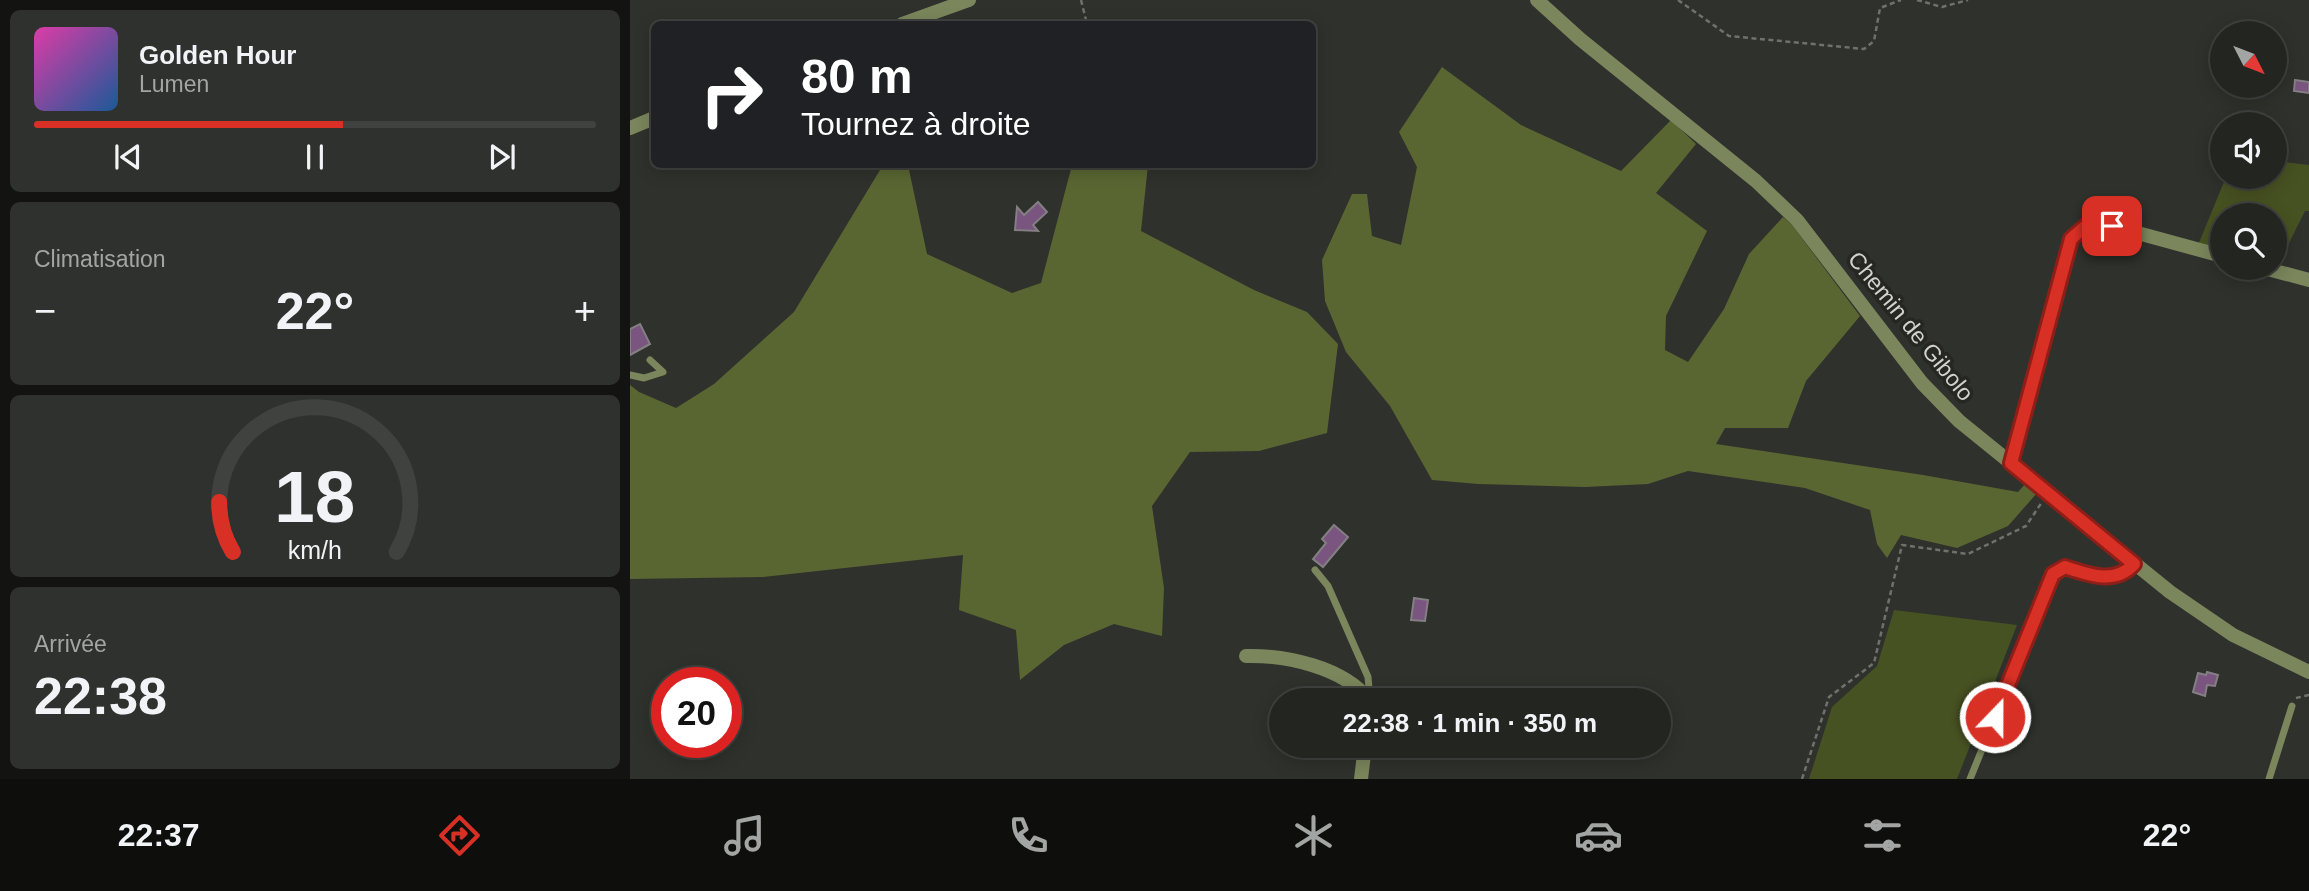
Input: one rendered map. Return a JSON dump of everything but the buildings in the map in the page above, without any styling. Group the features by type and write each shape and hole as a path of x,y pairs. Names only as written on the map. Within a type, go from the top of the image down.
{"street":[{"path":"910,21 969,0"},
{"name":"Chemin de Gibolo","path":"1536,0 1662,107 1756,181 1797,220 1922,383 1959,421 2170,592 2233,635 2309,672"},
{"path":"630,128 651,119"},
{"path":"2011,463 2071,239 2088,224 2112,226 2210,253"},
{"path":"2287,274 2309,280"},
{"path":"1246,656 1265,655 1313,664 1357,688"},
{"path":"1361,779 1364,758"}],"lane":[{"path":"630,375 644,378 663,372 650,360"},
{"path":"1970,779 2053,574 2065,567 2118,577 2134,564"},
{"path":"1315,570 1328,586 1368,677 1368,688"},
{"path":"2269,779 2292,706"}],"path":[{"path":"1081,0 1086,21"},
{"path":"1678,0 1729,36 1864,49 1874,41 1880,8 1901,0"},
{"path":"1917,0 1942,7 1968,0"},
{"path":"1802,779 1829,697 1874,663 1902,545 1968,554 2026,526 2047,494"}],"green space":[{"path":"1442,67 1521,125 1621,171 1671,120 1696,144 1656,193 1707,231 1666,316 1665,350 1688,362 1724,309 1749,254 1783,217 1792,225 1860,316 1806,381 1788,428 1725,428 1716,444 2018,492 2026,483 2037,493 2008,526 1957,548 1901,535 1887,558 1877,544 1870,510 1805,488 1688,471 1648,484 1585,487 1432,480 1390,406 1346,352 1325,301 1322,260 1352,194 1367,194 1372,236 1401,245 1417,167 1399,132"},
{"path":"2287,162 2309,165 2309,211 2305,211 2287,247 2287,203 2215,203 2221,189 2287,189"},
{"path":"881,168 909,168 927,254 1012,293 1041,283 1071,168 1148,168 1141,231 1254,290 1307,312 1338,344 1327,433 1259,451 1190,452 1152,506 1164,588 1162,636 1114,624 1064,645 1020,680 1016,630 959,610 963,555 763,577 630,579 630,385 639,392 676,408 714,384 794,312"},
{"path":"2210,216 2210,248 2198,245"},
{"path":"1894,610 2017,625 1957,779 1809,779 1832,707 1877,666"}],"route":[{"path":"1995,717 2053,574 2065,567 2118,577 2134,564 2011,463 2071,239 2088,224 2112,226"}]}
